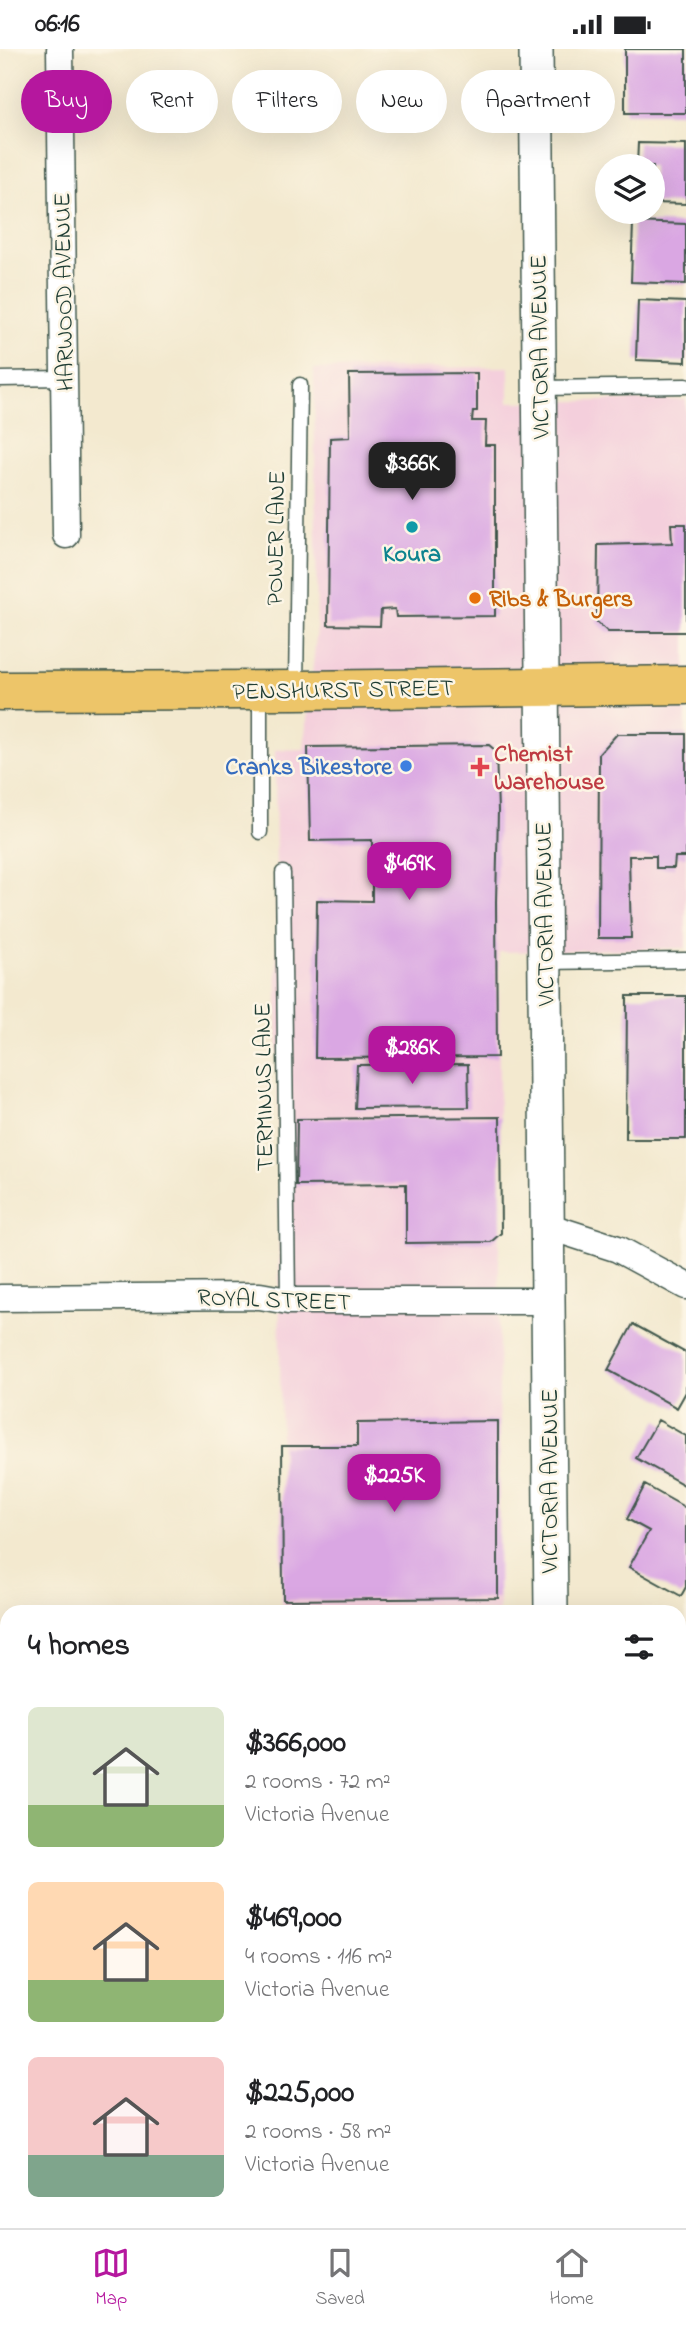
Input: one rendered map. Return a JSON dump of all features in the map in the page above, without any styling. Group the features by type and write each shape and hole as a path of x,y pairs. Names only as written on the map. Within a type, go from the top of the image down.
{"main road":[{"name":"PENSHURST STREET","path":"0,691 686,685"}],"street":[{"name":"HARWOOD AVENUE","path":"60,49 66,535"},
{"name":"VICTORIA AVENUE","path":"536,49 551,1605"},
{"path":"547,1226 618,1249 686,1286"},
{"name":"ROYAL STREET","path":"0,1298 260,1296 288,1301 548,1301"}],"lane":[{"path":"0,379 64,378"},
{"name":"POWER LANE","path":"278,690 300,385"},
{"path":"540,388 686,386"},
{"path":"260,832 278,690"},
{"name":"TERMINUS LANE","path":"283,873 288,1301"},
{"path":"545,962 686,960"}],"shaded area":[{"path":"509,367 509,402 686,400 686,948 499,952 499,1605 282,1605 275,750 304,749 317,628 314,369"}],"building":[{"path":"625,49 686,49 686,113 625,113"},
{"path":"638,143 686,144 686,204 665,203 665,154 638,154"},
{"path":"633,224 686,224 686,284 631,282"},
{"path":"638,300 686,302 686,362 636,360"},
{"name":"Koura","path":"477,373 477,411 473,411 472,421 486,421 485,445 495,445 495,616 396,617 395,609 381,610 380,626 328,625 330,438 350,437 349,374"},
{"path":"671,524 686,524 686,632 608,632 597,622 598,545 672,543"},
{"path":"617,734 686,734 686,857 675,857 674,868 656,868 656,856 629,856 631,938 598,938 599,754"},
{"path":"489,745 496,751 498,811 497,1057 315,1058 317,900 372,901 372,840 310,841 308,747"},
{"path":"627,996 686,996 686,1139 626,1139"},
{"path":"468,1064 469,1107 355,1108 357,1065"},
{"path":"500,1117 501,1233 491,1242 406,1243 406,1184 296,1185 297,1119"},
{"path":"633,1324 686,1353 686,1392 677,1408 608,1370"},
{"path":"658,1420 686,1436 686,1486 636,1458"},
{"path":"498,1421 498,1598 283,1600 282,1446 357,1446 357,1423"},
{"path":"645,1485 686,1508 686,1587 681,1596 629,1567 649,1531 627,1519"}],"place":[{"name":"Koura","path":"412,527"},
{"name":"Ribs & Burgers","path":"475,598"},
{"name":"Cranks Bikestore","path":"406,766"},
{"name":"Chemist Warehouse","path":"480,767"}]}
